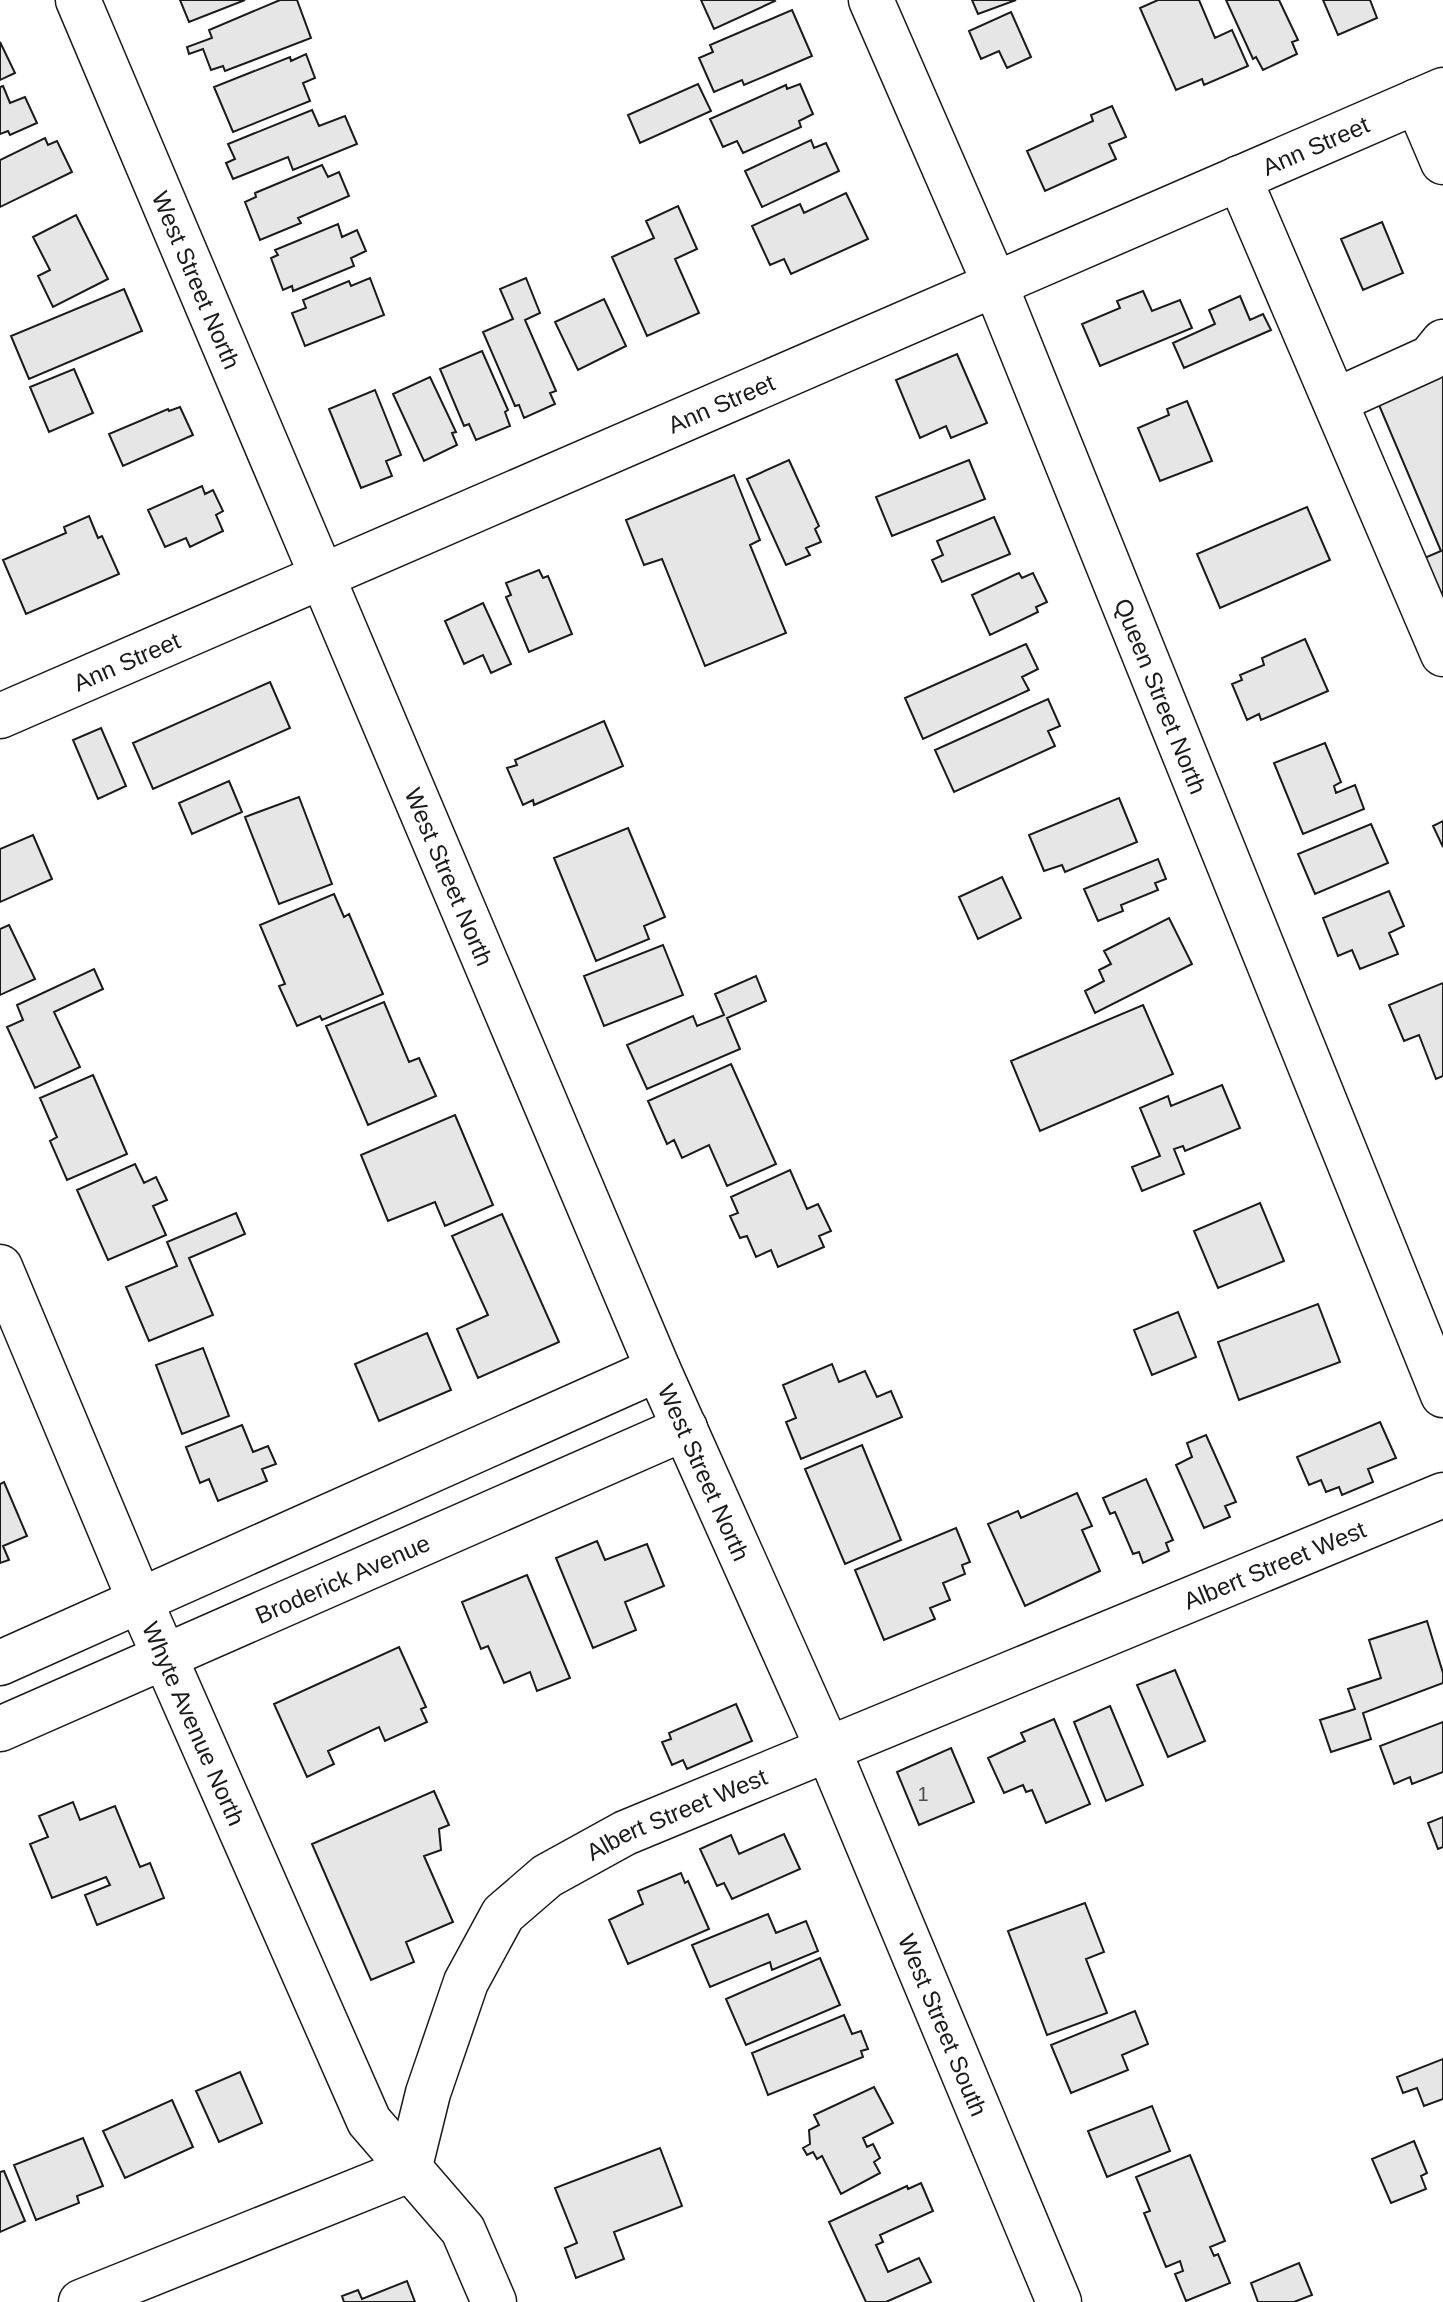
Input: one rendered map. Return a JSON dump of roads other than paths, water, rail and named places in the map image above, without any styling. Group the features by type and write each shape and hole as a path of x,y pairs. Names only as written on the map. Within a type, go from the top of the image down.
{"street":[{"name":"West Street North","path":"78,0 658,1369 828,1749"},
{"name":"Queen Street North","path":"871,0 994,282 1443,1395"},
{"name":"Ann Street","path":"0,716 1430,95"},
{"path":"1430,95 1443,162"},
{"path":"1239,178 1443,654"},
{"path":"1335,401 1430,358 1443,342"},
{"name":"Whyte Avenue North","path":"3,1281 369,2121 463,2230 494,2302"},
{"path":"0,1663 658,1369"},
{"name":"Broderick Avenue","path":"0,1729 685,1428"},
{"name":"Albert Street West","path":"409,2170 428,2093 466,1982 503,1914 547,1876 625,1833 1443,1495"},
{"name":"West Street South","path":"828,1749 1059,2302"},
{"path":"81,2302 409,2170"}]}
